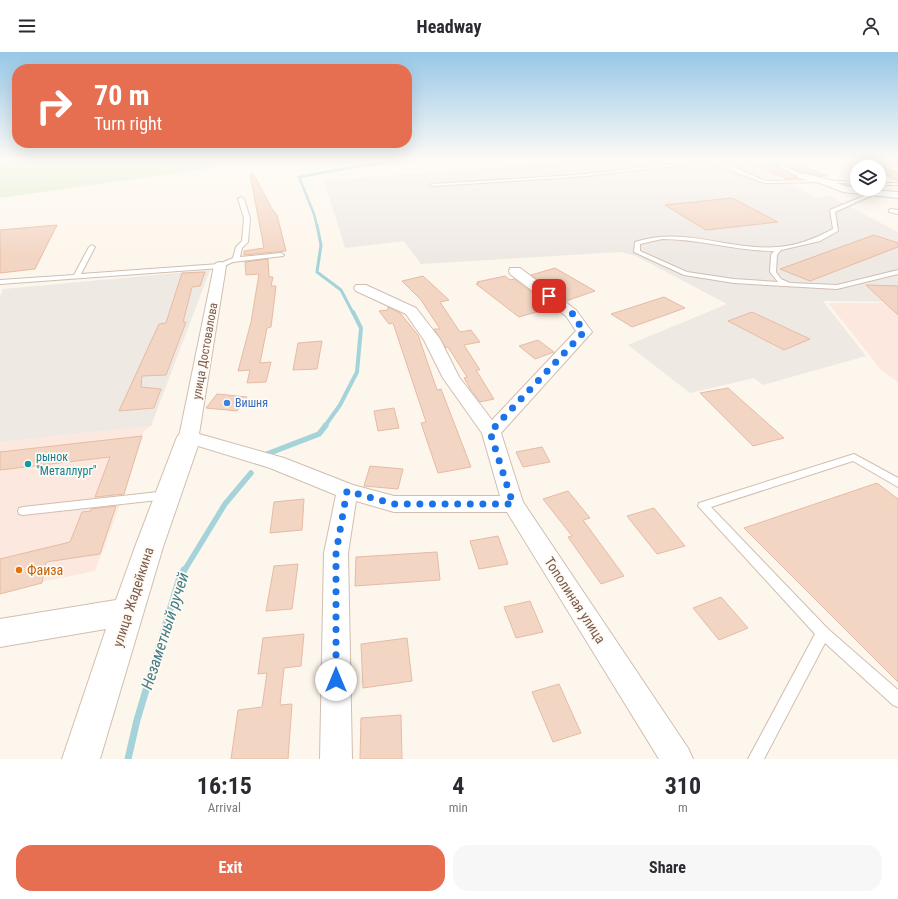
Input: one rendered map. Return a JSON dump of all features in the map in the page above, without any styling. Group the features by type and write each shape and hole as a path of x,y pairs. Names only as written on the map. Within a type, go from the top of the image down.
{"street":[{"path":"886,194 898,194"},
{"name":"улица Достовалова","path":"189,437 220,266"},
{"path":"490,432 584,332 572,313 515,271"},
{"name":"Тополиная улица","path":"361,288 411,311 432,339 451,378 490,432 513,504 677,759"},
{"path":"189,437 277,463 347,491 394,504 513,504"},
{"name":"улица Жадейкина","path":"81,759 149,547 189,437"},
{"path":"336,759 336,553 347,491"},
{"path":"0,633 128,612"}],"lane":[{"path":"866,196 832,211 836,230 818,240 779,249 740,248 673,237 647,239 637,243 637,252 686,274 734,281 837,287 898,272"},
{"path":"236,260 239,247 245,242 247,218 241,199"},
{"path":"891,211 898,212"},
{"path":"76,278 92,247"},
{"path":"779,249 774,255 773,272 779,280 789,285"},
{"path":"0,282 76,278 220,266 236,260 281,255"},
{"path":"898,483 854,457 704,506 823,633 898,700"},
{"path":"23,511 168,495"},
{"path":"756,759 823,633"}],"shaded area":[{"path":"327,192 806,192 816,197 829,196 898,232 898,302 823,301 866,356 763,385 754,378 690,393 628,345 727,304 636,256 621,252 421,264 404,241 345,248"},
{"path":"210,270 151,426 0,442 0,296 3,289"},
{"path":"828,303 898,303 898,382 882,371"},
{"path":"151,426 144,431 124,494 95,571 41,582 0,594 0,442"}],"green space":[{"path":"0,192 43,192 0,198"}],"building":[{"path":"253,192 263,192 277,215 286,251 244,255 244,251 264,248"},
{"path":"732,198 778,222 706,230 665,205"},
{"path":"57,225 35,269 0,273 0,230"},
{"path":"874,235 898,243 898,247 810,281 780,269"},
{"path":"268,259 269,277 273,277 271,286 276,286 271,327 267,328 260,363 271,362 266,382 247,383 250,370 238,371 251,322 259,274 246,275 245,262"},
{"path":"555,268 595,291 566,301 531,275"},
{"path":"205,272 200,286 192,287 183,322 186,322 166,375 142,376 141,387 161,389 154,408 119,411 159,324 166,323 182,273"},
{"path":"423,276 449,300 440,302 460,332 471,330 480,342 464,345 480,370 476,370 494,399 480,402 464,378 467,377 448,347 446,348 434,329 440,329 421,300 402,281"},
{"path":"505,276 510,280 514,279 550,306 550,308 519,317 476,284 479,283 477,282"},
{"path":"866,285 898,286 898,315"},
{"path":"664,297 685,308 632,327 611,314"},
{"path":"388,307 400,313 418,335 437,390 441,389 471,467 438,473 421,423 426,422 393,323 389,324 379,311 388,310"},
{"path":"752,312 810,339 784,350 728,321"},
{"path":"538,340 554,352 535,359 519,346"},
{"path":"322,341 317,369 293,370 298,343"},
{"path":"728,388 784,438 753,446 700,393"},
{"name":"Вишня","path":"217,394 247,397 237,411 206,408"},
{"path":"394,408 399,428 378,431 374,411"},
{"name":"рынок \"Металлург\"","path":"142,436 124,494 95,497 110,457 0,470 0,452"},
{"path":"542,447 550,462 523,467 516,452"},
{"path":"370,466 403,469 398,489 364,486"},
{"path":"877,483 898,499 898,682 744,528"},
{"path":"568,491 590,518 583,520 624,576 601,584 568,537 572,536 543,499"},
{"path":"304,499 302,530 270,533 274,502"},
{"path":"116,506 100,554 46,562 42,583 0,594 0,559 70,542 82,512 91,511 91,509"},
{"path":"654,508 685,546 657,554 627,516"},
{"path":"498,536 508,564 479,569 470,541"},
{"path":"437,552 440,580 355,586 356,557"},
{"path":"298,564 292,609 266,611 274,566"},
{"path":"721,597 748,628 719,640 693,608"},
{"path":"530,601 543,632 516,638 504,607"},
{"path":"304,634 301,666 284,668 280,705 292,704 288,759 231,759 238,710 262,707 267,673 258,674 263,638"},
{"path":"407,638 412,681 363,688 361,644"},
{"path":"559,684 581,733 553,742 532,692"},
{"path":"401,715 402,759 360,759 361,718"}],"waterway":[{"name":"Незаметный ручей","path":"305,192 317,226"},
{"name":"Незаметный ручей","path":"317,225 321,245 317,272 341,290 353,313"},
{"name":"Незаметный ручей","path":"325,426 340,405 357,372 361,328 353,312"},
{"name":"Незаметный ручей","path":"267,454 319,434 326,425"},
{"name":"Незаметный ручей","path":"184,571 225,504 251,473"},
{"name":"Незаметный ручей","path":"128,759 137,720 180,577 184,570"}],"place":[{"name":"Вишня","path":"227,403"},
{"name":"рынок \"Металлург\"","path":"28,464"},
{"name":"Фаиза","path":"19,570"}],"route":[{"path":"336,680 336,553 347,491 394,504 513,504 490,432 584,332 572,313 549,296"}]}
